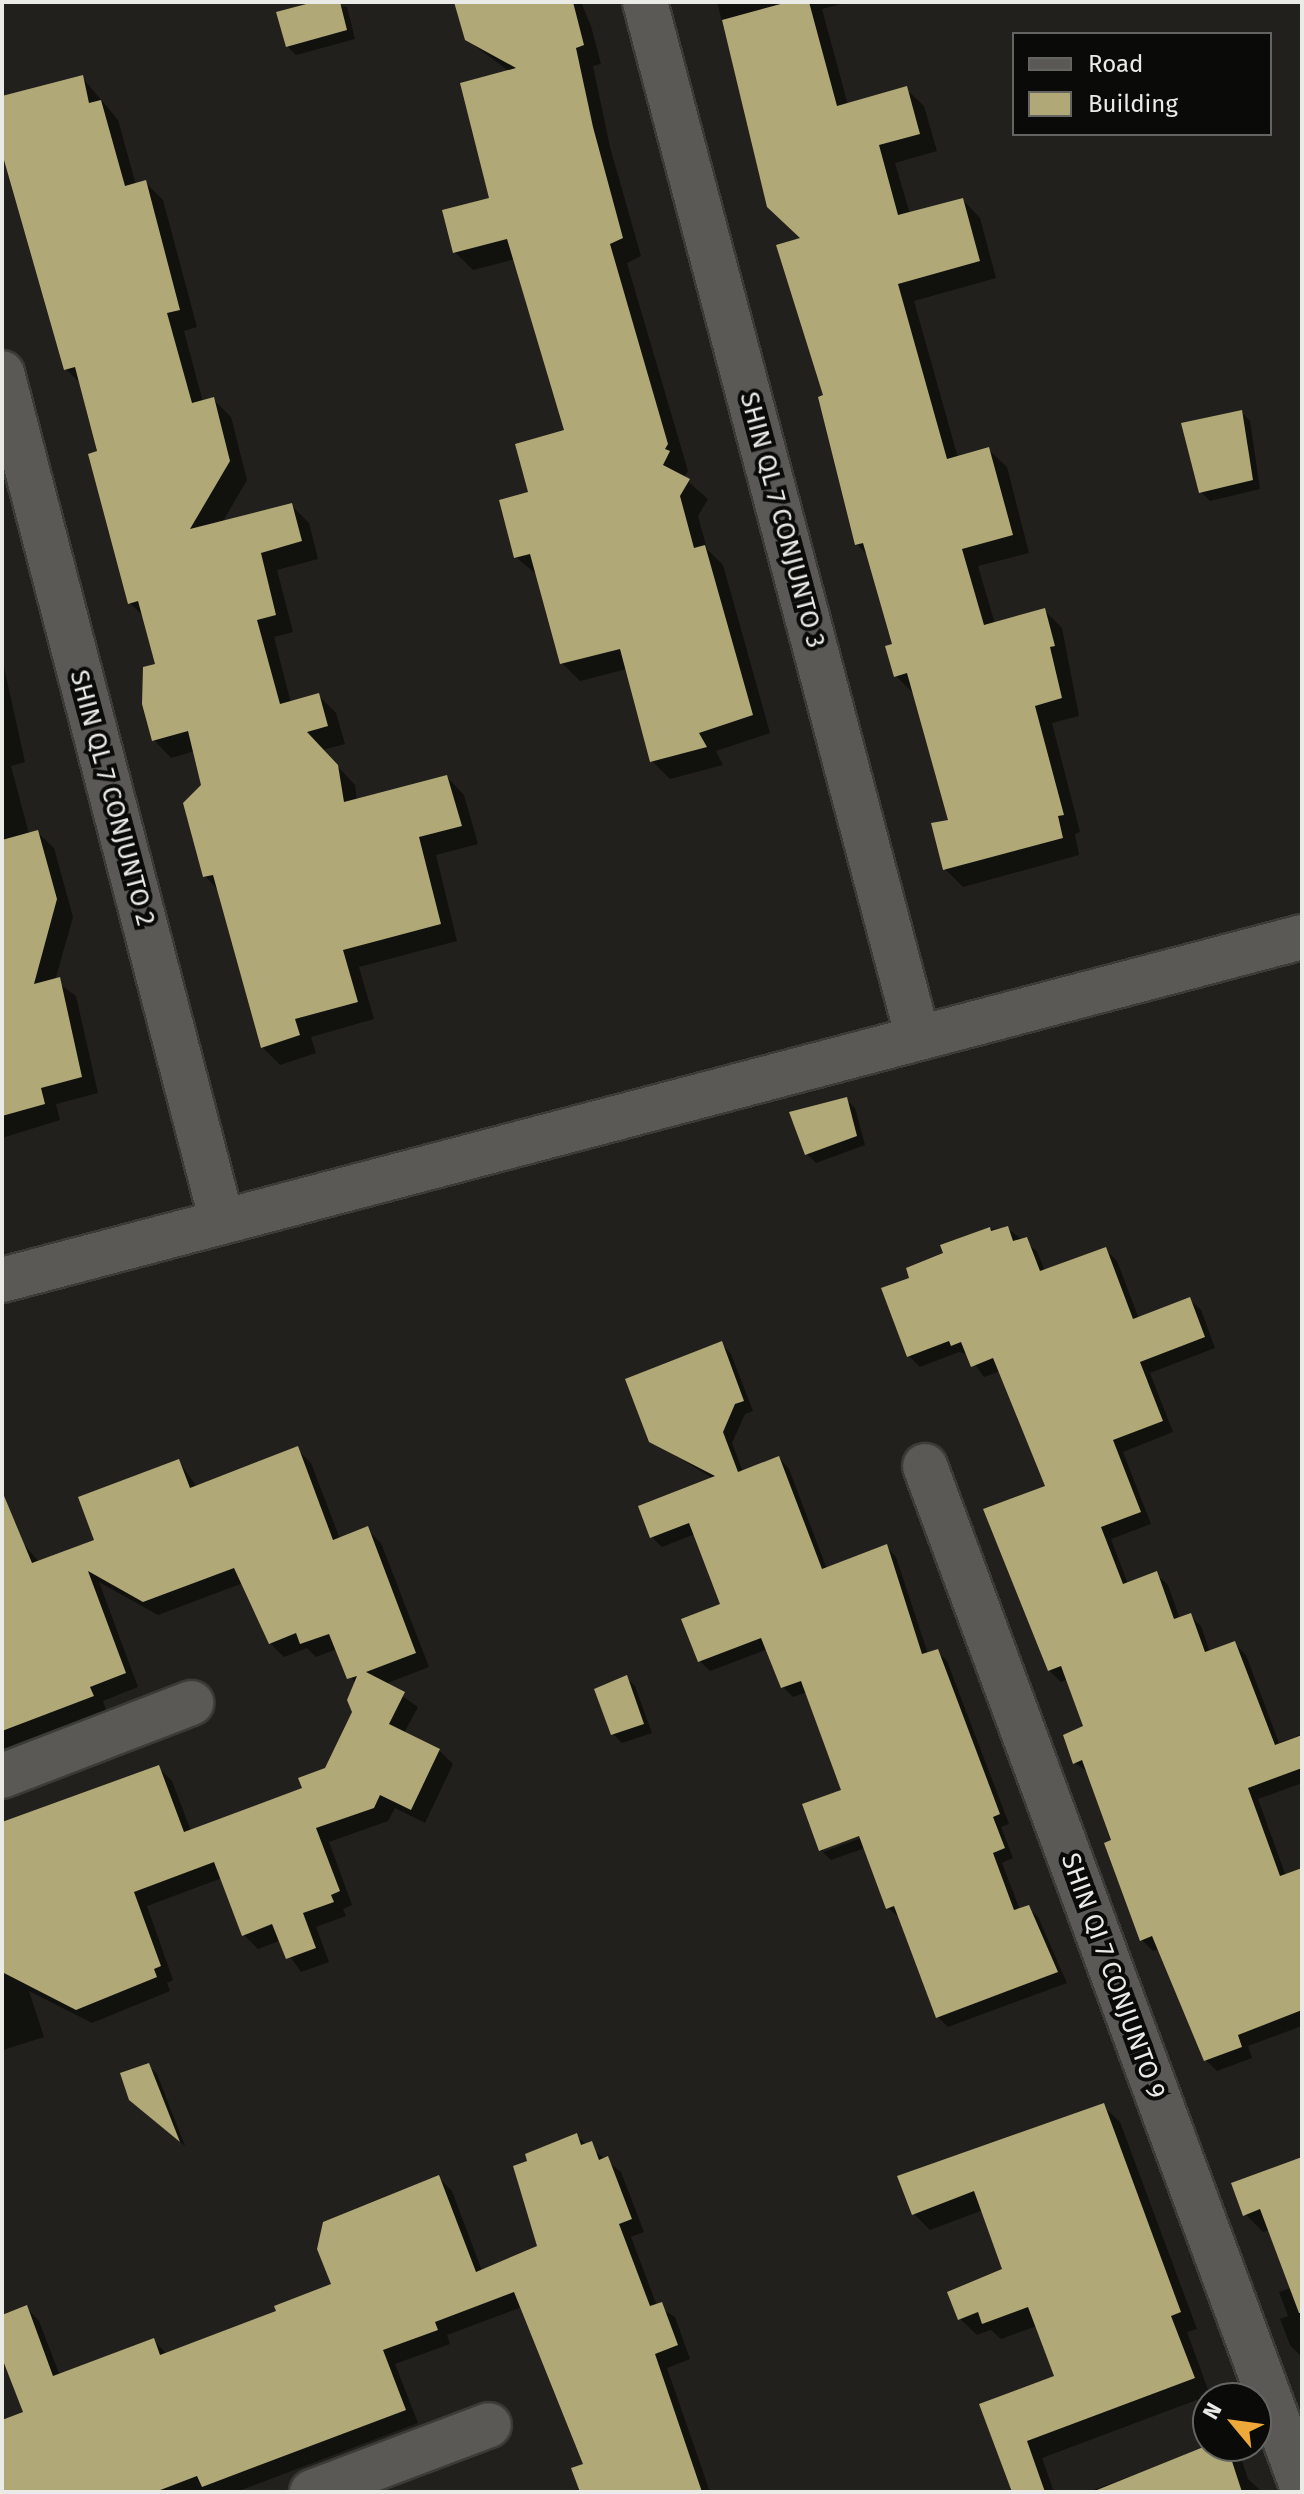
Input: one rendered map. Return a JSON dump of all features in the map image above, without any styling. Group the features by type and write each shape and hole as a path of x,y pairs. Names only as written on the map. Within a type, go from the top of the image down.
{"street":[{"name":"SHIN QL 7 CONJUNTO 3","path":"645,2 918,1038"},
{"name":"SHIN QL 7 CONJUNTO 2","path":"2,373 222,1222"},
{"path":"2,1280 1302,937"},
{"name":"SHIN QI 7 CONJUNTO 9","path":"925,1466 1302,2486"},
{"path":"2,1776 191,1703"},
{"path":"312,2492 489,2425"}],"building":[{"path":"314,2 340,2 347,30 286,47 276,12"},
{"path":"454,2 573,2 584,45 576,48 593,127 623,238 610,244 668,444 665,449 670,451 663,465 690,479 680,496 694,548 705,545 753,715 699,733 707,747 650,762 620,649 560,664 530,554 514,558 499,500 528,492 515,444 564,430 507,239 453,253 442,210 489,198 460,83 516,68 465,40"},
{"path":"788,2 809,2 837,106 907,86 920,134 879,145 898,215 963,198 980,261 898,284 947,459 989,447 1013,535 962,549 984,625 1045,608 1055,646 1050,647 1062,698 1035,706 1064,815 1058,816 1063,838 943,870 931,823 948,820 907,673 894,677 885,646 892,644 863,543 855,545 818,397 823,395 776,245 800,238 767,207 722,20"},
{"path":"83,75 89,103 101,100 125,186 146,180 180,310 167,313 192,403 214,397 230,461 190,529 292,503 302,541 261,553 276,615 257,620 280,704 319,693 328,726 307,732 338,765 344,802 447,775 462,826 419,837 441,924 343,950 358,1002 295,1019 300,1035 261,1048 213,875 203,877 183,803 201,785 188,731 152,741 142,704 143,667 155,664 138,601 128,604 88,454 97,451 75,367 64,370 2,153 2,96"},
{"path":"1242,410 1253,480 1199,493 1181,423"},
{"path":"38,830 57,899 34,984 60,977 82,1077 41,1088 45,1104 2,1116 2,840"},
{"path":"847,1097 857,1136 805,1155 789,1112"},
{"path":"1008,1226 1013,1241 1027,1237 1040,1271 1106,1247 1133,1319 1190,1297 1205,1337 1140,1362 1163,1421 1113,1440 1141,1512 1101,1527 1123,1584 1157,1571 1174,1619 1191,1613 1205,1652 1235,1641 1275,1745 1302,1735 1302,1768 1248,1788 1280,1876 1302,1868 1302,2010 1238,2035 1242,2047 1204,2061 1152,1936 1140,1941 1104,1843 1111,1840 1082,1760 1073,1764 1063,1735 1083,1726 1061,1666 1048,1671 983,1509 1045,1486 993,1358 971,1367 961,1342 951,1346 949,1341 907,1357 881,1288 909,1278 906,1268 943,1253 940,1245 990,1227 991,1231"},
{"path":"722,1341 744,1401 735,1404 723,1432 738,1472 779,1456 822,1569 887,1544 922,1654 938,1649 1000,1814 993,1817 1005,1848 993,1853 1014,1910 1029,1905 1058,1972 936,2018 894,1906 886,1909 859,1836 819,1851 802,1804 841,1790 801,1681 781,1688 761,1638 698,1662 681,1619 720,1604 689,1523 650,1538 638,1506 715,1476 649,1442 625,1379"},
{"path":"298,1446 333,1540 368,1526 416,1653 366,1672 405,1692 389,1724 440,1749 411,1810 380,1795 374,1808 316,1828 340,1891 331,1895 334,1902 303,1913 316,1948 286,1959 272,1924 242,1936 214,1862 134,1892 161,1966 154,1969 157,1977 76,2010 2,1972 2,1822 159,1765 184,1832 302,1788 298,1778 325,1768 352,1712 347,1700 357,1676 347,1679 329,1634 300,1644 296,1633 269,1644 234,1568 143,1602 88,1571 126,1673 90,1687 94,1696 2,1731 2,1491 32,1563 94,1540 78,1497 179,1459 190,1488"},
{"path":"627,1675 644,1724 611,1735 594,1689"},
{"path":"149,2063 180,2142 129,2100 120,2073"},
{"path":"1104,2103 1181,2312 1171,2316 1195,2378 1027,2441 1045,2492 1012,2492 979,2404 1054,2376 1028,2307 982,2324 978,2312 958,2320 947,2292 1002,2269 974,2191 912,2215 897,2176"},
{"path":"577,2133 581,2145 592,2141 599,2160 608,2156 632,2219 619,2224 650,2306 662,2302 678,2345 655,2354 702,2492 580,2492 571,2468 583,2464 514,2292 435,2322 438,2330 383,2350 406,2410 202,2487 197,2476 155,2492 2,2492 2,2420 23,2412 2,2358 2,2315 27,2305 53,2376 154,2338 160,2355 276,2311 274,2306 331,2284 317,2249 323,2222 439,2175 476,2272 537,2246 513,2166 527,2161 525,2154"},
{"path":"1302,2157 1302,2313 1299,2313 1260,2209 1243,2216 1231,2183"},
{"path":"1192,2452 1192,2462 1232,2462 1242,2492 1092,2492"}]}
